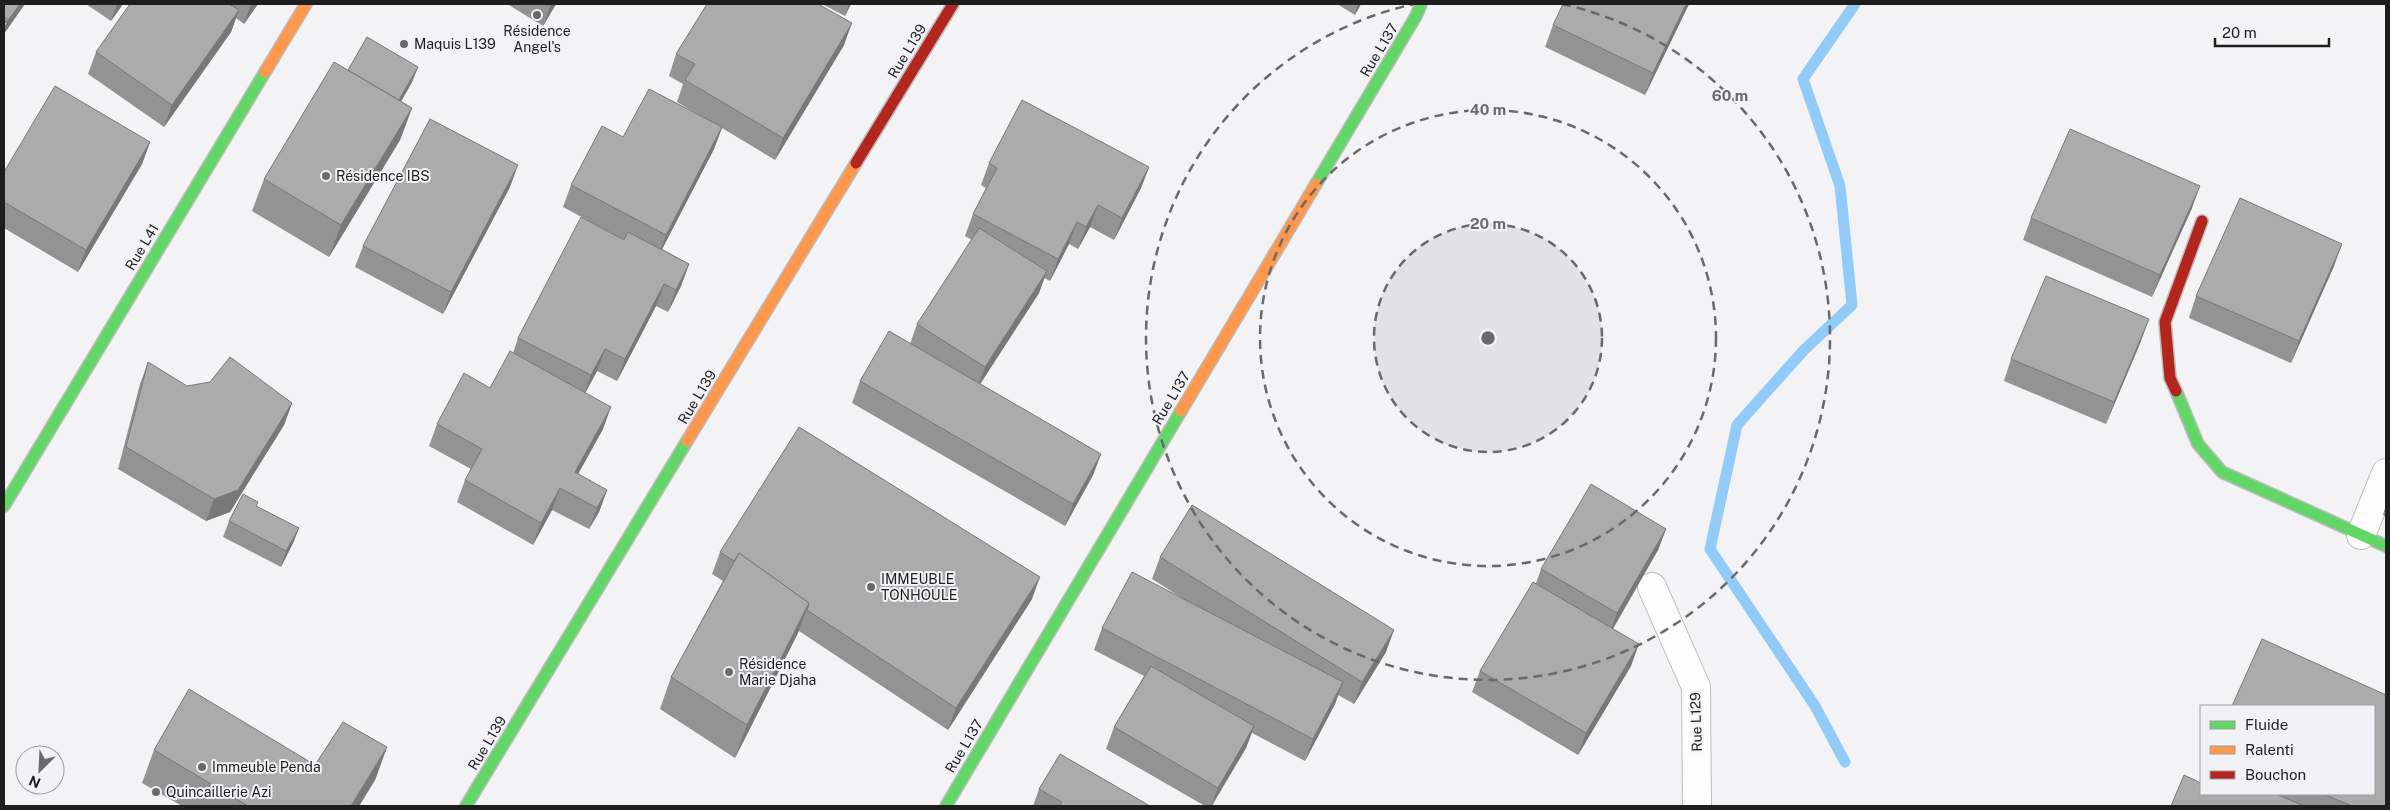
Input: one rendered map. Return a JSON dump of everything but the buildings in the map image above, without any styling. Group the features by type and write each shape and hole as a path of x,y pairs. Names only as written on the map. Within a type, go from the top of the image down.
{"street":[{"name":"Rue L41","path":"4,506 306,4"},
{"name":"Rue L139","path":"466,806 953,4"},
{"name":"Rue L137","path":"946,806 1416,16 1421,4"},
{"path":"2202,221 2165,322 2170,378 2198,444 2222,472 2386,546"},
{"path":"2361,535 2386,473"},
{"name":"Rue L129","path":"1652,587 1696,687 1697,806"}],"waterway":[{"path":"1845,762 1815,706 1710,549 1737,425 1804,350 1852,305 1840,186 1803,79 1855,4"}],"traffic: fast":[{"path":"1316,184 1416,16 1421,4"},
{"path":"4,506 265,72"},
{"path":"2176,391 2198,444 2222,472 2386,546"},
{"path":"946,806 1181,411"},
{"path":"466,806 687,441"}],"traffic: slow":[{"path":"265,72 306,4"},
{"path":"687,441 856,163"},
{"path":"1181,411 1316,184"}],"traffic: jam":[{"path":"856,163 953,4"},
{"path":"2176,391 2170,378 2165,322 2202,221"}],"place":[{"name":"Résidence Angel's","path":"537,15"},
{"name":"Maquis L139","path":"404,44"},
{"name":"Résidence IBS","path":"326,176"},
{"name":"IMMEUBLE TONHOULE","path":"871,587"},
{"name":"Résidence Marie Djaha","path":"729,672"},
{"name":"Immeuble Penda","path":"202,767"},
{"name":"Quincaillerie Azi","path":"156,792"}]}
